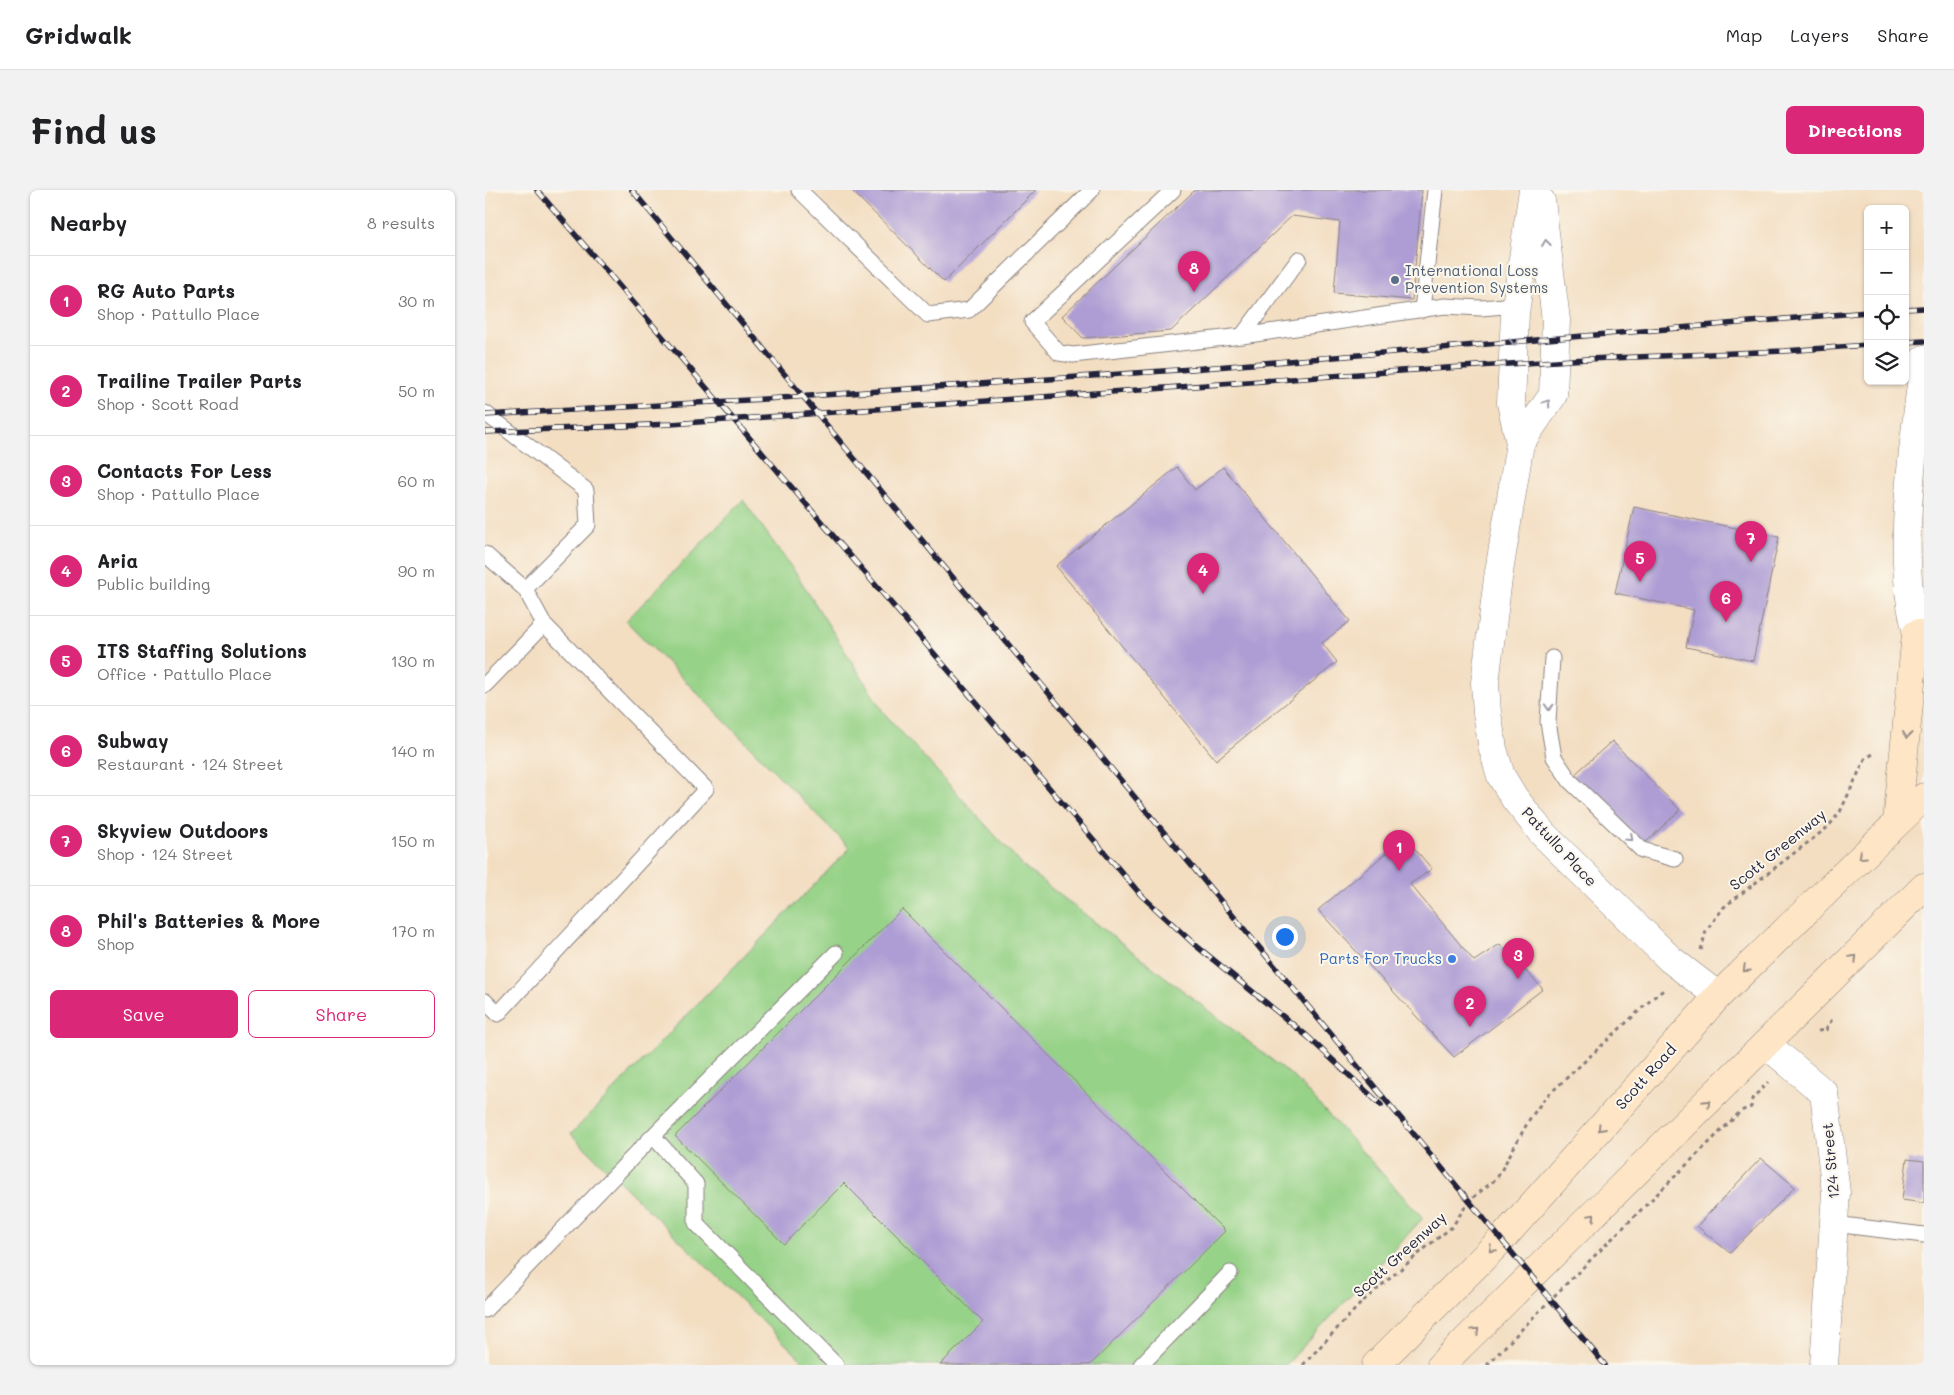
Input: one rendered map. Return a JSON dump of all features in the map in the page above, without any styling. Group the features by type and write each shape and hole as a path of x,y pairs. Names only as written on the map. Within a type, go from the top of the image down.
{"main road":[{"path":"1897,822 1921,640"},
{"name":"Scott Road","path":"1375,1365 1501,1240 1718,996 1924,797"},
{"path":"1441,1365 1924,887"}],"street":[{"name":"Pattullo Place","path":"1533,190 1517,305 1511,403 1520,443 1498,578 1485,683 1487,713 1493,749 1501,776 1515,799 1543,832 1670,959 1718,996"},
{"name":"Pattullo Place","path":"1520,443 1553,395 1556,320 1539,190"},
{"path":"1921,640 1911,606 1907,545 1909,491 1924,359"},
{"name":"124 Street","path":"1767,1044 1824,1093 1836,1193 1824,1365"}],"lane":[{"path":"799,190 928,315 969,310 1092,190"},
{"path":"1173,190 1032,322 1059,353 1073,355 1242,336 1445,306 1481,308 1517,305"},
{"path":"1422,310 1435,190"},
{"path":"1242,336 1299,259"},
{"path":"485,412 586,490 588,525 525,590"},
{"path":"485,554 525,590 544,624 706,789 498,1014 485,1001"},
{"path":"485,685 544,624"},
{"path":"1552,658 1548,722 1554,757 1570,781 1643,850 1675,859"},
{"path":"485,1310 653,1136 836,953"},
{"path":"653,1136 697,1184 696,1224 836,1365"},
{"path":"1834,1224 1924,1235"},
{"path":"1141,1365 1230,1272"}],"path":[{"name":"Scott Greenway","path":"1702,949 1707,930 1724,907 1828,827 1840,812 1865,759 1880,748"},
{"name":"Scott Greenway","path":"1303,1365 1363,1302 1452,1227 1469,1202 1497,1178 1529,1120 1545,1098 1654,997 1669,986"},
{"path":"1487,1365 1741,1111 1751,1107 1752,1099"}],"green space":[{"path":"743,500 797,575 884,713 1024,867 1295,1078 1423,1218 1286,1365 807,1365 571,1134 850,848 626,621"}],"building":[{"path":"851,190 1036,190 944,282"},
{"path":"1195,190 1422,190 1412,300 1334,293 1340,222 1292,216 1171,331 1083,338 1062,316"},
{"path":"1177,467 1195,490 1223,467 1350,621 1322,643 1337,662 1216,760 1056,566"},
{"path":"1634,507 1779,537 1753,661 1686,647 1694,610 1615,593"},
{"path":"1612,741 1680,810 1642,846 1573,776"},
{"path":"1405,837 1432,869 1410,884 1474,961 1500,944 1543,989 1454,1057 1318,910"},
{"path":"902,909 1225,1231 1090,1365 940,1365 983,1322 844,1183 784,1244 675,1136"},
{"path":"1761,1158 1795,1187 1730,1253 1697,1226"},
{"path":"1907,1159 1924,1161 1924,1203 1902,1200"}],"railway":[{"path":"537,190 1141,895 1194,944 1307,1036 1381,1105"},
{"path":"632,190 1605,1365"},
{"path":"1909,309 1924,308"},
{"path":"485,415 781,398 1192,369 1864,312"},
{"path":"1909,342 1924,341"},
{"path":"485,432 671,424 1587,359 1784,351 1864,345"}],"place":[{"name":"International Loss Prevention Systems","path":"1395,280"},
{"name":"Phil's Batteries & More","path":"1194,292"},
{"name":"Skyview Outdoors","path":"1751,562"},
{"name":"ITS Staffing Solutions","path":"1640,582"},
{"name":"Aria","path":"1203,594"},
{"name":"Subway","path":"1726,622"},
{"name":"RG Auto Parts","path":"1399,871"},
{"name":"Parts For Trucks","path":"1452,959"},
{"name":"Contacts For Less","path":"1518,979"},
{"name":"Trailine Trailer Parts","path":"1470,1027"}]}
